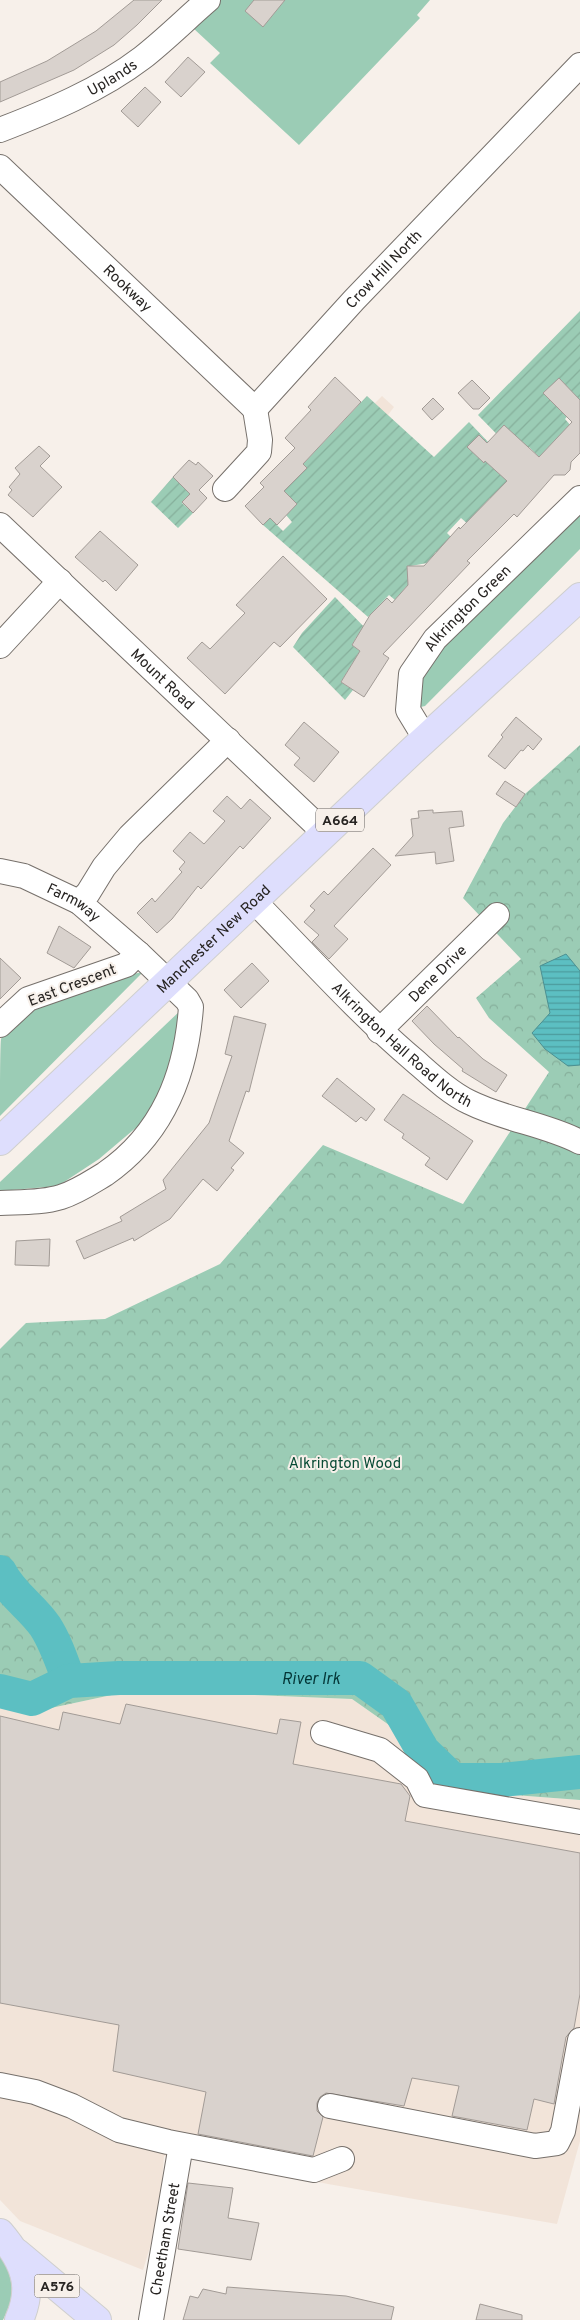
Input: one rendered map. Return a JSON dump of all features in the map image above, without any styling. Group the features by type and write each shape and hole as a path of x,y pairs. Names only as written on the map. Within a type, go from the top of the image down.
{"main road":[{"name":"A664","path":"426,738 580,597"},
{"name":"Manchester New Road","path":"0,1141 116,1032 167,980 326,834 426,738"},
{"name":"A576","path":"8,2243 25,2277 26,2290 19,2320"},
{"name":"A576","path":"8,2243 97,2320"}],"street":[{"name":"Uplands","path":"0,130 42,114 88,92 134,63 208,0"},
{"name":"Crow Hill North","path":"255,409 354,300 580,65"},
{"name":"Rookway","path":"0,167 255,409"},
{"path":"225,489 259,452 260,440 255,409"},
{"name":"Alkrington Green","path":"426,738 408,710 411,674 435,639 567,501"},
{"name":"Mount Road","path":"0,524 326,834"},
{"path":"0,646 60,581"},
{"path":"80,902 88,893 104,866 130,836 228,740"},
{"name":"Farmway","path":"0,871 24,876 80,902 138,953"},
{"name":"Alkrington Hall Road North","path":"253,900 379,1031 425,1070 468,1102 496,1114 565,1135 580,1142"},
{"name":"Dene Drive","path":"379,1031 497,915"},
{"path":"0,1203 59,1198 82,1189 121,1162 151,1130 164,1112 172,1094 189,1027 191,1007 167,980 138,953"},
{"name":"East Crescent","path":"0,1025 28,999 126,965 138,953"},
{"path":"323,1732 380,1750 417,1779 425,1795 580,1822"},
{"path":"330,2106 534,2146 557,2143 563,2131 580,2040"},
{"path":"0,2085 35,2092 72,2106 119,2130 180,2151 314,2170 342,2160"},
{"name":"Cheetham Street","path":"151,2320 180,2151"}],"shaded area":[{"path":"382,396 394,407 388,415 392,418 367,411"},
{"path":"135,1690 352,1699 389,1725 435,1782 473,1795 514,1795 580,1800 580,2141 557,2224 328,2184 190,2157 164,2156 159,2218 143,2270 20,2221 0,2200 0,1701 29,1707 51,1708"}],"green space":[{"path":"219,0 430,0 417,15 420,18 299,145 210,63 220,53 193,28"},
{"path":"580,311 580,417 570,413 565,419 571,426 539,457 529,447 519,457 478,415"},
{"path":"367,396 434,457 469,422 511,466 510,483 492,500 490,498 472,517 483,528 478,533 461,518 447,533 454,540 440,555 436,552 427,563 411,566 407,570 413,579 395,600 389,595 368,617 263,525 270,518 283,531 292,522 286,515 297,504 284,491 307,468 303,464"},
{"path":"173,477 190,494 182,503 193,513 178,528 151,502"},
{"path":"580,500 580,549 425,706 408,710 411,674"},
{"path":"335,597 370,633 364,642 356,638 352,645 360,651 341,682 353,690 345,700 293,647 302,633"},
{"name":"Alkrington Wood","path":"580,745 580,1800 514,1795 473,1795 435,1782 389,1725 352,1699 135,1690 51,1708 29,1707 0,1701 0,1349 26,1323 105,1319 220,1264 323,1145 463,1204 549,1072 489,1018 476,998 521,959 463,898 503,823 525,794"},
{"path":"143,972 0,1116 1,1039 11,1025 44,1002 65,993 107,980"},
{"path":"182,1009 177,1057 151,1115 99,1159 58,1186 0,1191 0,1182"},
{"path":"0,2255 11,2279 12,2287 10,2303 3,2320 0,2320"}],"water":[{"path":"566,954 580,971 580,1065 568,1066 545,1049 532,1033 550,1013 540,966"}],"building":[{"path":"134,0 162,0 114,45 74,70 0,102 0,82 47,61 96,31"},
{"path":"254,0 285,0 263,27 245,11"},
{"path":"188,57 205,72 181,97 165,82"},
{"path":"145,87 161,102 138,127 121,111"},
{"path":"335,377 361,402 303,464 307,468 284,491 297,504 277,525 270,518 263,525 245,506 264,487 260,483 295,448 285,438 311,410 308,407"},
{"path":"559,378 580,400 580,453 571,462 570,470 565,475 554,475 517,517 514,514 467,561 470,563 383,654 389,658 364,697 341,682 360,651 352,645 370,615 387,598 392,603 408,585 407,566 424,566 459,527 460,529 507,481 467,447 479,435 487,443 504,425 539,457 572,422 543,393"},
{"path":"472,380 490,398 479,409 473,409 458,393"},
{"path":"433,398 444,409 432,420 422,409"},
{"path":"39,446 50,456 40,466 62,487 33,517 8,495 12,490 9,487 20,474 15,468"},
{"path":"189,460 196,465 198,462 213,476 199,490 207,498 193,513 182,502 190,494 173,477"},
{"path":"100,531 138,565 116,591 75,557"},
{"path":"283,556 327,599 280,647 274,642 225,694 187,658 202,642 210,649 245,613 236,605"},
{"path":"516,717 542,739 533,750 528,745 523,751 521,750 505,769 488,756 503,737 501,735"},
{"path":"304,722 339,752 314,782 294,765 300,758 285,745"},
{"path":"505,781 525,794 516,807 496,794"},
{"path":"227,796 241,809 250,799 271,818 243,849 240,846 201,889 198,886 172,919 157,933 137,913 152,898 155,902 182,872 179,869 185,862 173,851 190,832 204,844 225,821 213,811"},
{"path":"433,810 433,813 462,811 464,826 449,828 454,861 436,864 435,852 395,856 413,836 411,819 419,818 418,811"},
{"path":"373,848 391,865 334,926 348,939 329,959 312,942 319,935 304,922 315,910 310,906 324,891 328,895"},
{"path":"59,926 91,947 74,968 47,953"},
{"path":"0,958 21,978 0,999"},
{"path":"252,963 269,981 241,1008 224,990"},
{"path":"427,1006 458,1038 483,1059 507,1075 496,1092 462,1071 463,1069 434,1044 412,1021"},
{"path":"234,1016 266,1024 249,1092 246,1091 229,1141 244,1153 231,1168 234,1170 217,1191 203,1179 170,1219 134,1241 133,1238 84,1259 76,1241 122,1221 120,1217 166,1189 163,1180 209,1123 232,1056 225,1054"},
{"path":"337,1078 375,1109 366,1121 361,1117 356,1122 322,1096"},
{"path":"403,1094 473,1141 447,1180 425,1165 430,1158 402,1138 404,1134 384,1120"},
{"path":"50,1239 49,1266 15,1265 16,1241"},
{"path":"126,1704 277,1734 280,1719 301,1722 293,1764 401,1784 410,1796 405,1821 580,1853 580,1994 574,2028 566,2037 554,2104 534,2099 527,2130 452,2116 459,2086 412,2078 404,2106 326,2093 320,2097 317,2103 317,2111 323,2117 313,2156 198,2134 206,2092 113,2071 119,2025 0,2003 0,1716 59,1730 63,1712 120,1724"},
{"path":"188,2183 233,2188 228,2218 259,2223 251,2260 178,2249"},
{"path":"227,2287 346,2296 394,2307 391,2320 183,2320 190,2296 198,2298 203,2289 226,2294"},
{"path":"480,2304 522,2315 522,2320 476,2320"}],"waterway":[{"path":"0,1572 10,1587 49,1632 69,1681"},
{"name":"River Irk","path":"0,1691 32,1699 69,1681 119,1678 360,1678 396,1704 423,1751 453,1780 502,1780 580,1772"}]}
